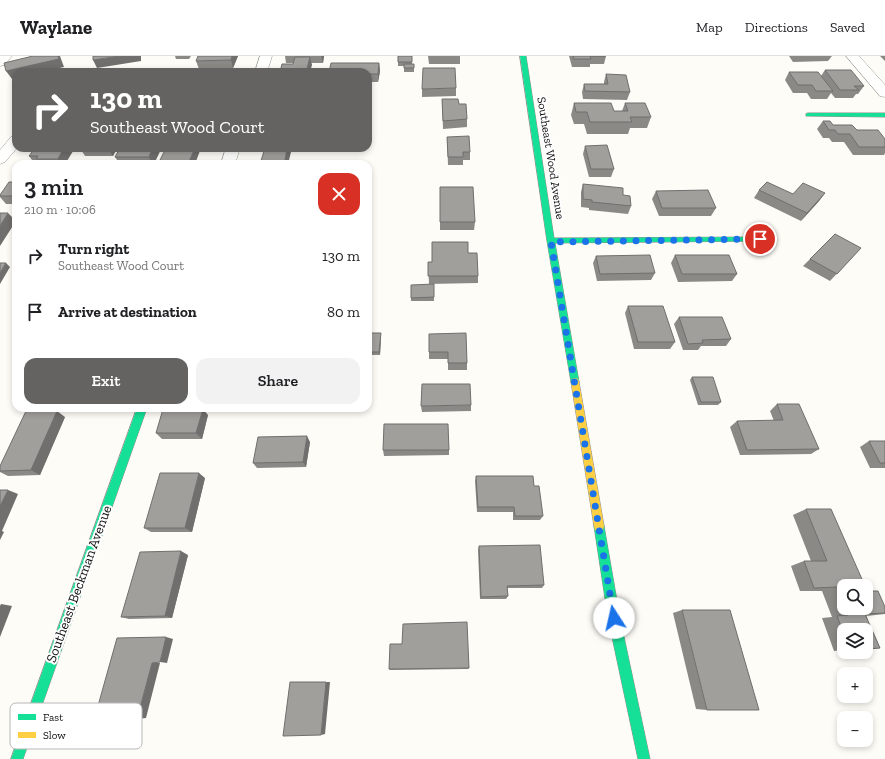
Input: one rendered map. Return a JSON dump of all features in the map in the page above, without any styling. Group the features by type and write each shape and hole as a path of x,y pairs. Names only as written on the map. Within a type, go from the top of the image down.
{"street":[{"path":"0,62 6,56"},
{"path":"262,68 266,56"},
{"name":"Southeast Wood Avenue","path":"523,56 551,242 614,618 644,759"},
{"path":"852,56 885,93"},
{"path":"808,116 885,116"},
{"path":"0,159 12,145"},
{"path":"551,242 760,239"},
{"name":"Southeast Beckman Avenue","path":"37,703 141,412"},
{"name":"Southeast Beckman Avenue","path":"17,759 21,749"}],"building":[{"path":"33,56 58,56 59,59 19,68 12,68 12,70 6,71 4,63"},
{"path":"93,56 120,56 93,60"},
{"path":"198,56 232,56 231,60 196,61"},
{"path":"398,56 412,56 412,62 398,62"},
{"path":"573,56 590,56 591,59 574,59"},
{"path":"295,57 310,57 307,68 281,68 282,64 293,64"},
{"path":"331,63 379,63 378,74 372,74 372,68 330,68"},
{"path":"404,64 414,64 414,68 404,68"},
{"path":"423,68 455,68 456,88 422,89"},
{"path":"825,70 851,70 864,86 854,86 859,90 840,90"},
{"path":"789,72 818,72 833,91 816,91 812,85 798,85"},
{"path":"606,74 626,75 630,92 585,91 584,84 608,84"},
{"path":"442,99 458,99 459,104 466,104 467,119 443,121"},
{"path":"574,103 611,103 614,111 628,111 625,103 645,103 651,117 630,117 632,122 590,122 587,112 576,112"},
{"path":"823,121 830,121 833,125 852,125 857,130 878,130 885,139 885,147 859,147 850,134 838,134 835,130 829,130"},
{"path":"469,136 470,152 463,152 463,157 448,157 447,137"},
{"path":"607,145 614,169 591,169 585,146"},
{"path":"32,152 62,152 58,159 36,159 38,156 29,156"},
{"path":"118,152 151,152 149,157 115,157"},
{"path":"164,152 193,152 190,160 160,160"},
{"path":"264,152 286,152 285,160 261,160"},
{"path":"9,182 12,182 12,196 0,195"},
{"path":"767,182 793,194 803,183 825,193 807,213 759,190"},
{"path":"583,184 623,188 623,195 630,196 631,206 592,202 592,200 583,199"},
{"path":"440,187 473,187 475,222 440,222"},
{"path":"708,190 716,208 662,208 656,191"},
{"path":"0,213 8,213 0,226"},
{"path":"835,234 861,248 837,274 810,259"},
{"path":"432,242 468,242 468,253 477,253 478,276 428,276 428,262 432,262"},
{"path":"650,255 655,273 600,274 596,256"},
{"path":"675,255 729,255 737,274 682,274"},
{"path":"0,263 6,263 0,273"},
{"path":"434,284 434,297 411,298 411,285"},
{"path":"628,306 663,306 675,342 638,342"},
{"path":"679,317 722,317 731,339 702,340 703,343 688,344"},
{"path":"372,333 381,333 379,352 372,352"},
{"path":"466,333 467,363 448,363 448,352 429,352 429,334"},
{"path":"692,377 713,377 721,402 701,402"},
{"path":"422,384 470,384 471,405 421,406"},
{"path":"777,404 799,404 819,449 747,450 737,421 783,420"},
{"path":"26,412 57,412 31,470 0,471 0,466"},
{"path":"162,412 202,412 196,433 156,433"},
{"path":"384,424 448,424 449,450 383,450"},
{"path":"307,436 303,462 253,463 258,437"},
{"path":"869,441 885,441 885,463 880,463"},
{"path":"160,473 199,473 185,528 144,528"},
{"path":"476,476 533,476 534,486 539,486 543,516 515,516 514,507 478,507"},
{"path":"0,490 8,490 0,506"},
{"path":"806,509 831,509 862,579 837,579 837,587 814,588 804,561 827,561"},
{"path":"540,545 544,585 507,586 508,596 481,597 479,546"},
{"path":"181,551 165,616 121,617 140,552"},
{"path":"873,591 878,591 885,607 885,613 873,614"},
{"path":"682,610 730,610 759,710 707,710"},
{"path":"865,615 869,623 840,623 837,616"},
{"path":"467,622 469,668 389,669 390,644 402,644 403,624"},
{"path":"873,632 880,648 873,648"},
{"path":"166,637 160,662 152,663 141,703 99,703 117,638"},
{"path":"290,682 326,682 321,735 283,736"}],"traffic: fast":[{"path":"523,56 551,241 575,382"},
{"path":"808,115 885,115"},
{"path":"551,241 760,239"},
{"path":"37,703 141,412"},
{"path":"599,526 614,618 644,759"},
{"path":"17,759 21,749"}],"traffic: slow":[{"path":"575,382 599,526"}],"route":[{"path":"614,618 551,242 760,239"}]}
